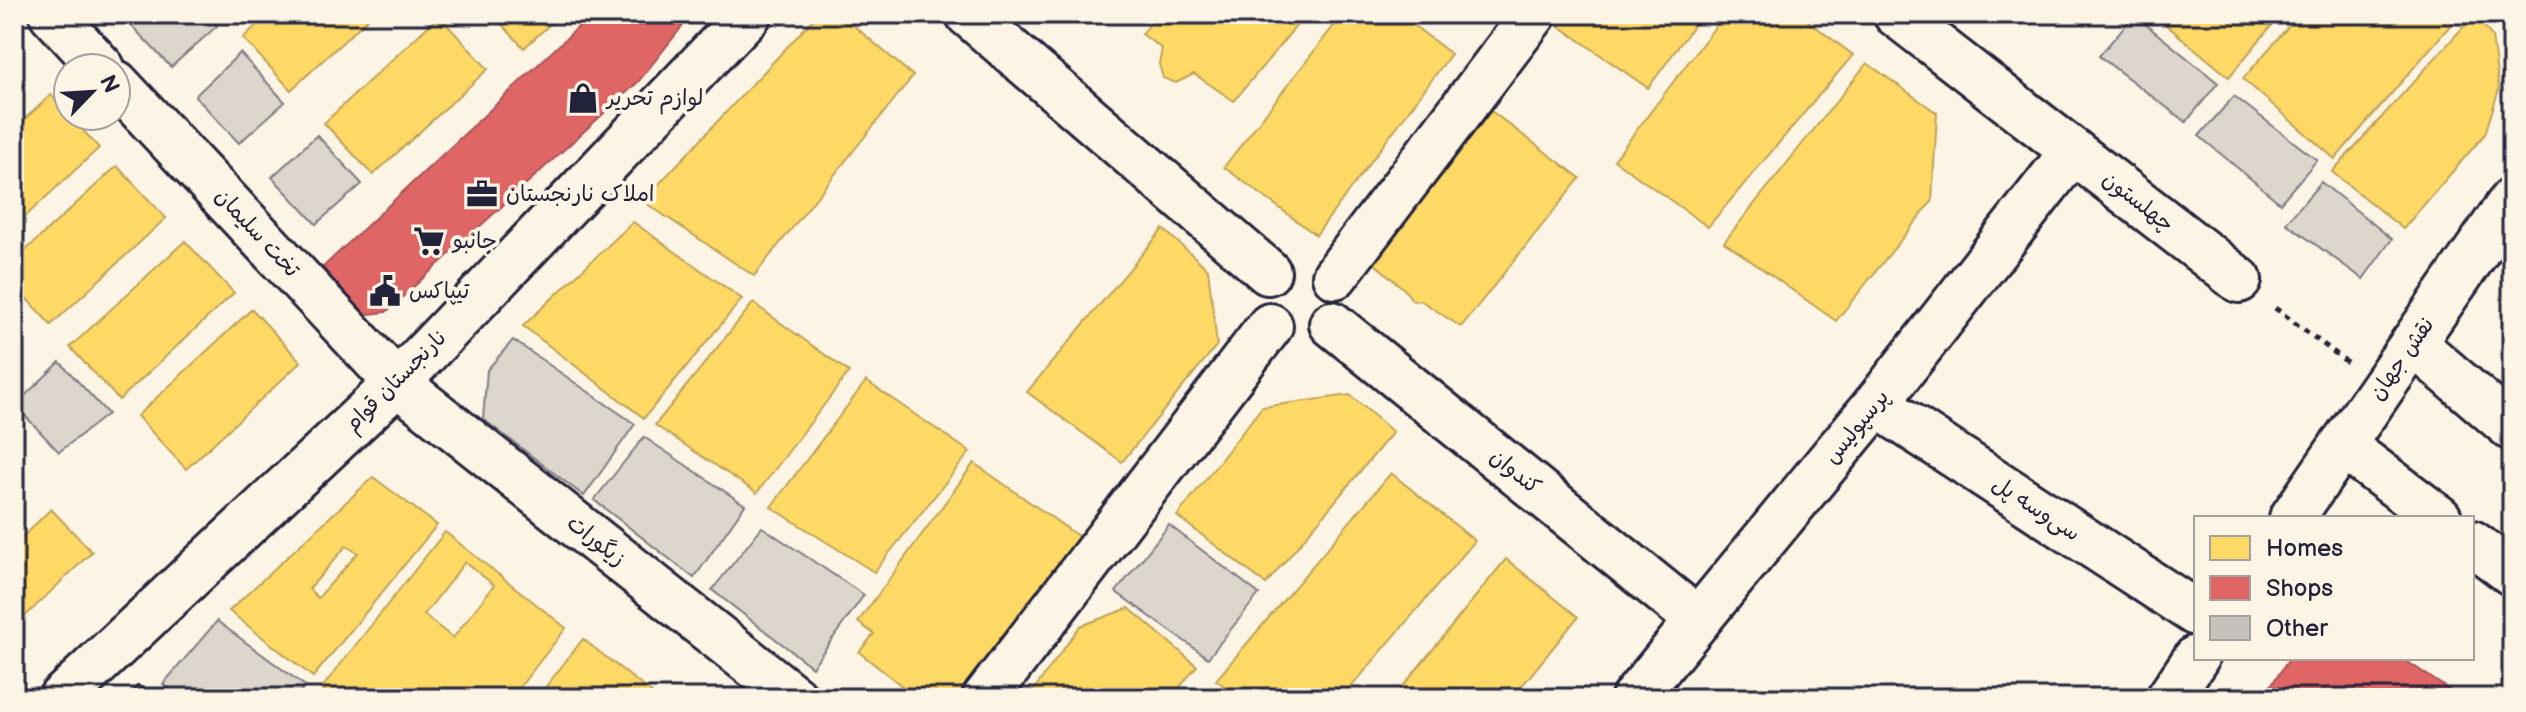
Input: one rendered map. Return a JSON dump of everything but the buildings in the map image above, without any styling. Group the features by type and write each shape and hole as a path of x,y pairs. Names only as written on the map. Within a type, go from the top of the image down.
{"street":[{"path":"52,14 87,52"},
{"name":"نارنجستان قوام","path":"61,698 397,383 749,14"},
{"path":"968,14 1268,272"},
{"path":"1323,268 1495,14"},
{"path":"1323,268 1534,14"},
{"name":"چهلستون","path":"1896,14 2239,280"},
{"name":"تخت سلیمان","path":"132,100 397,383"},
{"name":"پرسپولیس","path":"1634,698 1876,404 2073,151"},
{"name":"نقش جهان","path":"2293,516 2512,200"},
{"path":"985,698 1298,329 1340,311 1341,296 1323,268 1291,257 1268,272 1258,296 1260,309 1298,329"},
{"path":"1016,698 1298,329"},
{"name":"کندوان","path":"1298,329 1698,620"},
{"path":"2413,343 2512,428"},
{"name":"زیگورات","path":"397,383 795,698"},
{"name":"سی‌وسه پل","path":"1876,404 2194,612"},
{"path":"2342,445 2436,516"},
{"path":"2474,544 2512,573"},
{"path":"2169,698 2195,660"}],"path":[{"path":"2239,280 2381,389"}],"shaded area":[{"path":"133,14 206,14 217,26 171,67 126,20"},
{"path":"2134,15 2218,83 2186,122 2099,56"},
{"path":"240,53 285,102 239,143 195,96"},
{"path":"2234,96 2317,160 2280,203 2199,136"},
{"path":"317,135 362,184 316,224 272,177"},
{"path":"2321,182 2392,239 2363,279 2286,223"},
{"path":"513,340 635,424 584,496 483,419 487,370"},
{"path":"60,362 108,414 59,452 15,405"},
{"path":"644,437 745,505 694,578 594,500"},
{"path":"1169,525 1259,594 1208,658 1116,592"},
{"path":"762,527 864,595 812,667 712,590"},
{"path":"217,621 305,686 296,698 181,698 163,684"}],"place":[{"name":"لوازم تحریر","path":"583,98"},
{"name":"املاک نارنجستان","path":"482,194"},
{"name":"جانبو","path":"429,241"},
{"name":"تیپاکس","path":"385,291"}]}
